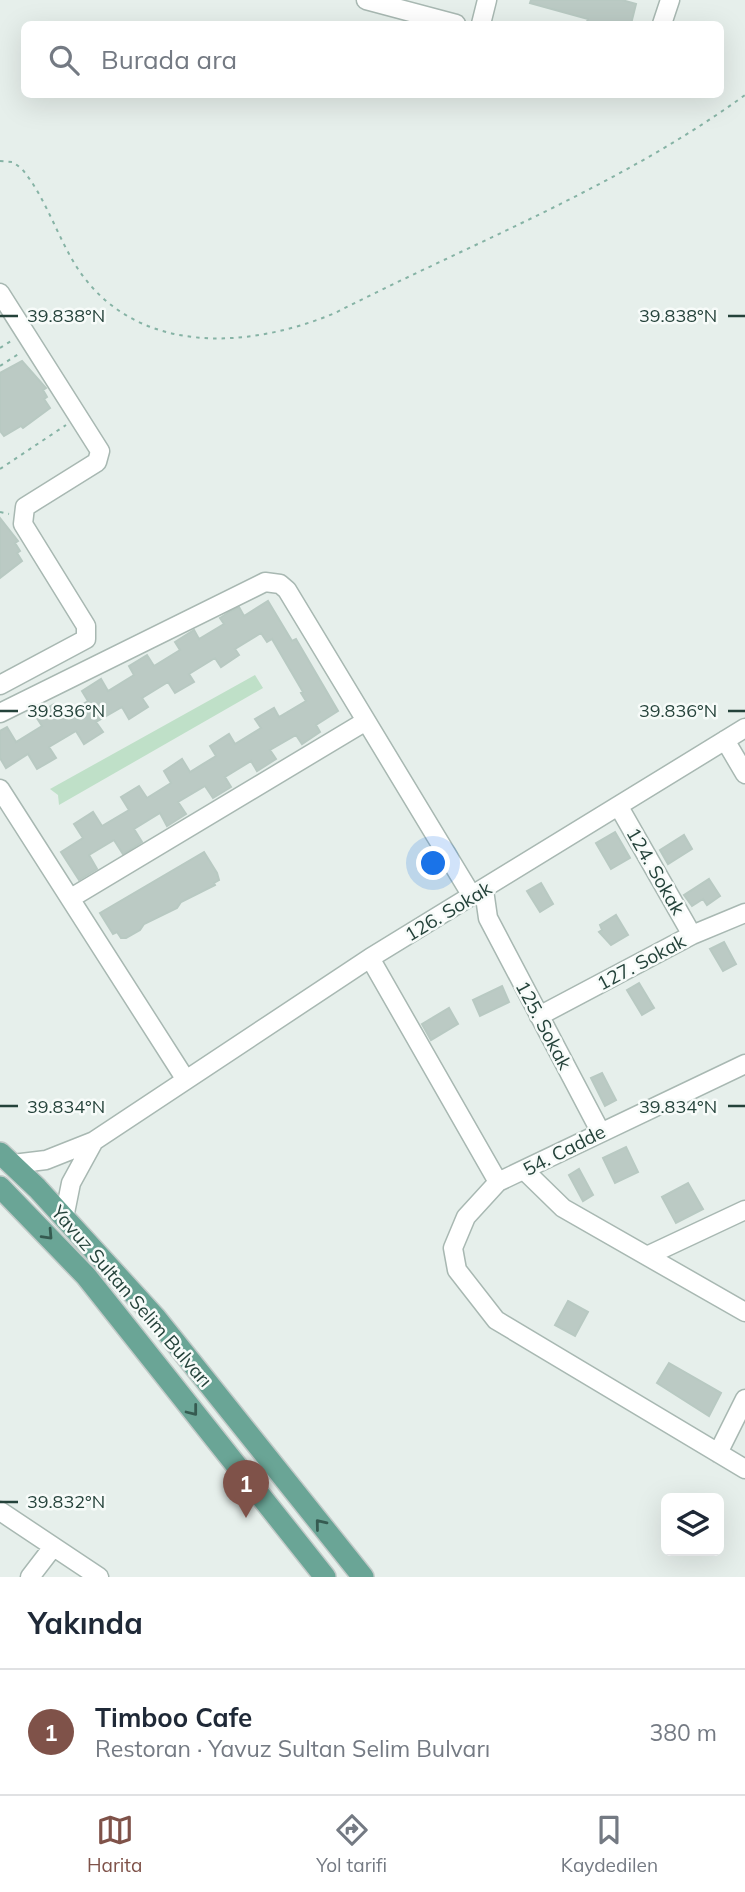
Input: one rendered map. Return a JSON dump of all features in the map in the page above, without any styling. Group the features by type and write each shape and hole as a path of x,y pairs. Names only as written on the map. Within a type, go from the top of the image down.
{"main road":[{"name":"Yavuz Sultan Selim Bulvarı","path":"7,1158 155,1318 363,1577"},
{"name":"Yavuz Sultan Selim Bulvarı","path":"0,1187 86,1276 325,1577"}],"street":[{"path":"366,0 445,21"},
{"path":"482,21 488,0"},
{"path":"663,21 670,0"},
{"path":"0,293 99,447 97,462 25,507 22,519 86,626 87,634 83,643 0,685"},
{"path":"0,713 265,582 280,584 287,590 472,896 488,918"},
{"path":"71,898 366,721"},
{"name":"126. Sokak","path":"7,1158 46,1160 94,1141 370,958 745,728"},
{"path":"725,740 745,774"},
{"path":"0,789 186,1080"},
{"name":"124. Sokak","path":"619,807 692,935"},
{"name":"125. Sokak","path":"472,896 488,918 600,1131"},
{"name":"127. Sokak","path":"539,1016 692,935 745,913"},
{"path":"370,958 498,1182 466,1217 453,1248 457,1270 470,1290 496,1320 745,1469"},
{"name":"54. Cadde","path":"498,1182 745,1064"},
{"path":"64,1217 71,1183 94,1141"},
{"path":"524,1170 563,1208 745,1312"},
{"path":"649,1255 745,1210"},
{"path":"718,1453 745,1399"},
{"path":"0,1511 99,1577"},
{"path":"30,1577 52,1547"}],"path":[{"path":"0,161 13,162 26,173 81,273 102,296 128,317 150,329 182,337 252,335 302,325 335,313 612,176 707,123 745,95"},
{"path":"0,366 34,345"},
{"path":"0,469 79,416"}],"green space":[{"path":"255,675 263,688 59,805 58,795 50,789"}],"building":[{"path":"531,0 622,0 636,4 632,21 587,21 588,19 530,3"},
{"path":"22,361 46,388 43,390 47,397 44,399 50,408 23,428 21,426 4,436 0,431 0,373"},
{"path":"0,518 18,541 15,543 20,551 17,553 22,561 0,578"},
{"path":"268,601 292,641 296,639 338,711 316,725 320,732 302,744 296,735 270,750 276,759 257,771 251,761 225,777 231,787 213,798 205,786 178,802 186,814 167,826 160,813 134,829 142,842 123,854 114,840 89,855 97,869 79,880 61,852 83,838 74,824 93,812 102,826 129,810 121,797 139,786 147,798 171,783 164,771 182,759 190,772 216,756 210,746 229,734 235,744 261,728 255,719 274,708 279,717 306,701 301,693 303,692 272,639 267,642 261,633 235,649 239,655 221,667 215,658 189,674 194,682 175,693 168,682 142,698 148,707 129,719 122,707 96,722 103,732 84,744 76,731 49,747 56,758 37,769 28,754 6,768 0,758 0,731 7,727 16,742 42,726 35,715 54,704 62,717 88,701 82,691 101,679 108,691 134,675 129,666 147,655 154,666 180,650 175,642 194,630 199,639 224,624 220,618 229,612 239,607 244,616"},
{"path":"615,832 630,858 611,869 596,843"},
{"path":"684,835 692,849 668,864 660,850"},
{"path":"204,852 217,873 219,880 215,885 144,924 140,930 126,938 121,938 117,932 113,934 100,913"},
{"path":"709,879 720,896 707,905 703,899 692,906 684,895"},
{"path":"541,883 553,904 540,912 527,891"},
{"path":"616,915 628,935 611,945 599,932 602,930 600,925"},
{"path":"724,942 736,964 723,971 710,949"},
{"path":"639,983 654,1008 642,1015 627,990"},
{"path":"502,986 509,1002 480,1016 473,1000"},
{"path":"449,1008 458,1024 431,1040 422,1024"},
{"path":"602,1073 616,1100 605,1106 591,1078"},
{"path":"626,1147 638,1172 615,1183 603,1158"},
{"path":"579,1169 593,1195 583,1201 569,1175"},
{"path":"688,1183 703,1209 676,1223 662,1197"},
{"path":"568,1301 588,1312 575,1336 555,1325"},
{"path":"669,1363 721,1393 709,1416 657,1383"}],"place":[{"name":"Timboo Cafe","path":"246,1518"}]}
